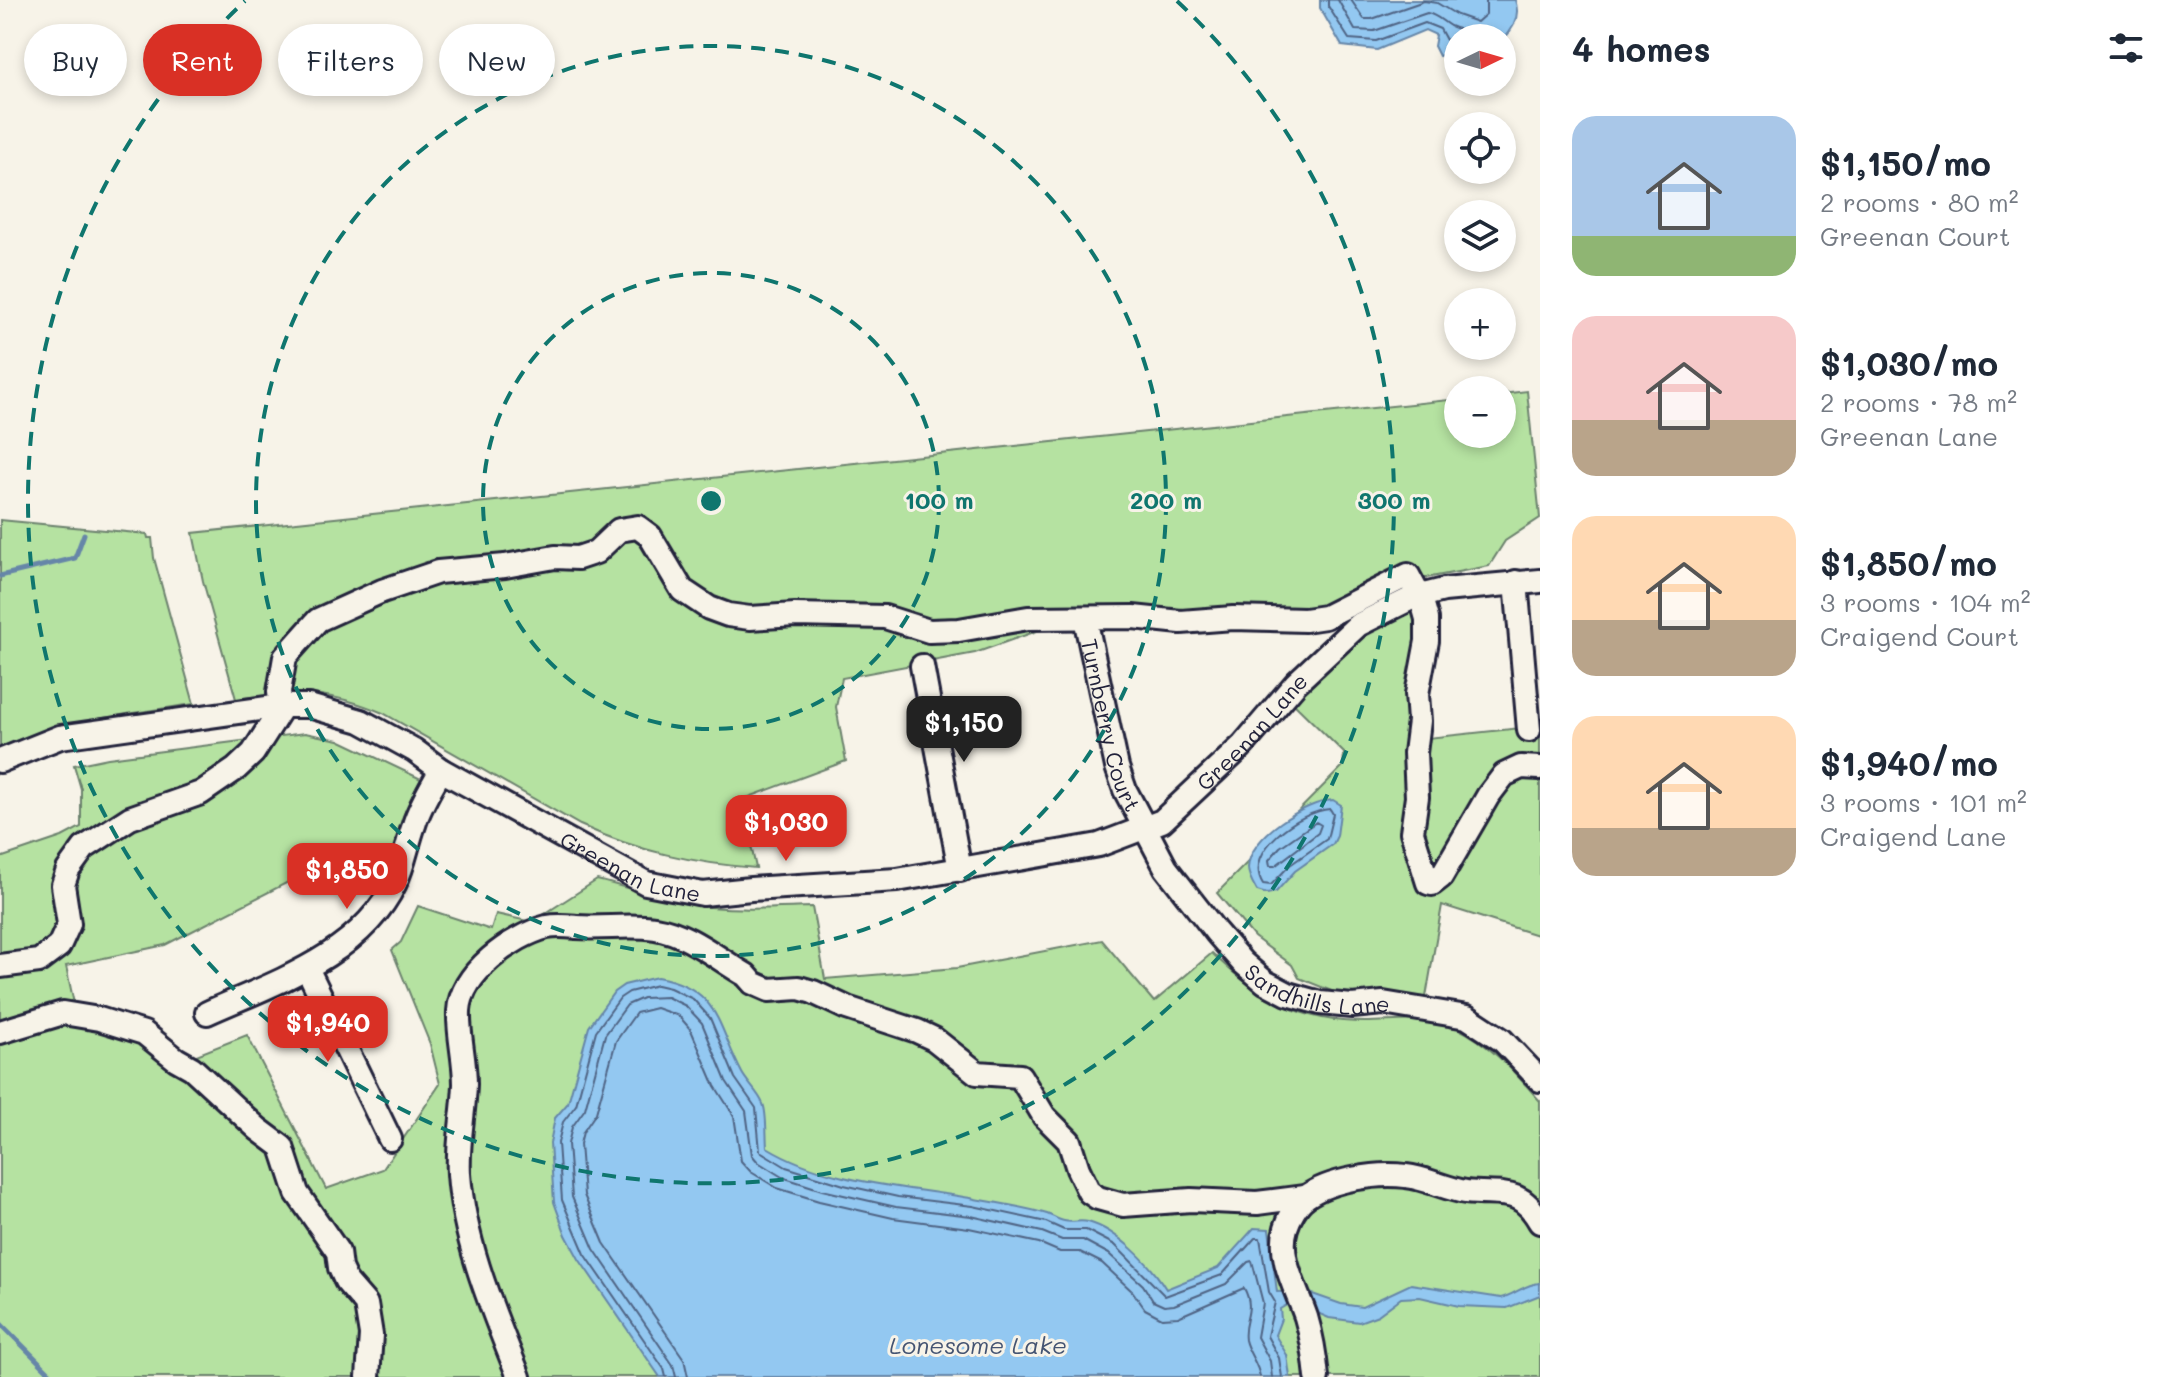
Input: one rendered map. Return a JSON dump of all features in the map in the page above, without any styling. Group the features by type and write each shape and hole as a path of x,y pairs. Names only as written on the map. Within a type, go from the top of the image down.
{"street":[{"path":"0,966 39,961 59,946 69,924 63,885 68,870 84,848 130,818 201,793 253,753 270,730 281,706 279,692 285,657 318,620 382,591 438,572 505,566 555,557 578,558 596,552 619,530 632,526 650,536 682,590 709,608 728,615 750,618 795,615 885,617 929,631 959,630 1028,618 1133,617 1181,622 1233,618 1305,620 1325,617 1408,575 1427,619 1427,641 1417,694 1417,797 1412,832 1428,883 1432,884 1441,877 1488,796 1504,775 1521,767 1540,768"},
{"name":"Greenan Lane","path":"0,761 60,737 281,706 309,706 361,721 414,750 441,770 646,883 703,894 897,880 1099,845 1162,821 1243,745 1316,663 1358,625 1419,596 1476,585 1540,581"},
{"path":"1516,582 1529,730"},
{"name":"Turnberry Court","path":"1085,618 1117,767 1144,827"},
{"path":"922,666 960,870"},
{"path":"207,1013 307,968 360,931 386,900 396,882 422,804 441,770"},
{"name":"Sandhills Lane","path":"1144,827 1166,868 1207,922 1242,962 1265,982 1288,994 1320,1003 1352,1006 1383,1003 1467,1017 1502,1040 1540,1080"},
{"path":"519,1377 473,1251 459,1177 465,1085 459,1010 462,995 486,964 515,941 545,928 563,925 612,929 641,926 674,932 769,990 799,988 813,992 847,1008 925,1035 977,1073 1020,1076 1044,1116 1069,1141 1089,1192 1109,1202 1135,1205 1191,1200 1257,1203 1305,1197 1368,1175 1407,1176 1465,1192 1515,1197 1531,1205 1540,1222"},
{"path":"307,968 390,1139"},
{"path":"0,1032 63,1013 99,1019 144,1033 192,1068 282,1147 297,1193 338,1252 346,1281 366,1304 371,1335 368,1377"},
{"path":"1305,1197 1285,1231 1286,1260 1314,1346 1317,1377"}],"green space":[{"path":"1527,391 1540,518 1505,541 1489,566 1426,578 1311,625 1304,632 1286,627 1238,629 1078,624 1037,631 975,653 842,678 836,707 846,761 741,800 756,868 666,854 601,834 364,705 328,696 293,693 236,699 193,533 1444,400 1444,448 1516,448 1516,392"},
{"path":"0,520 147,534 148,538 152,538 154,558 194,704 71,725 0,749"},
{"path":"1427,603 1421,673 1428,738 1540,726 1540,936 1442,905 1426,997 1334,992 1299,978 1292,965 1254,937 1217,893 1343,766 1344,753 1292,702 1369,628"},
{"path":"305,733 339,740 421,779 403,816 385,873 294,879 165,945 66,966 77,1018 184,1060 247,1035 326,1189 383,1169 440,1084 430,1044 392,950 401,942 418,906 491,930 496,914 532,922 597,880 709,907 812,907 825,979 957,968 1102,940 1154,1002 1212,953 1263,995 1300,1012 1341,1021 1423,1021 1457,1028 1492,1051 1540,1101 1540,1377 0,1377 0,858 62,837 81,827 81,789 74,765"}],"water":[{"path":"1320,0 1515,0 1517,17 1514,24 1444,24 1444,54 1439,56 1434,46 1436,35 1425,30 1377,50 1342,46 1320,8"},
{"path":"1333,800 1341,805 1333,844 1295,871 1276,892 1267,894 1257,891 1248,868 1258,844 1294,814"},
{"name":"Lonesome Lake","path":"657,977 678,982 693,990 714,1012 742,1073 763,1104 767,1147 791,1160 842,1177 1020,1207 1064,1221 1088,1222 1110,1232 1132,1249 1166,1289 1218,1268 1254,1228 1269,1229 1277,1292 1304,1291 1341,1304 1362,1307 1411,1284 1501,1298 1540,1283 1540,1295 1507,1308 1459,1306 1420,1297 1401,1298 1378,1315 1359,1322 1329,1318 1292,1302 1280,1309 1281,1319 1275,1335 1287,1355 1290,1377 660,1377 579,1259 566,1235 554,1202 550,1143 555,1118 568,1103 589,1027 614,992 624,985"}],"waterway":[{"path":"0,576 75,558 84,534"},
{"path":"0,1323 54,1377"}]}
